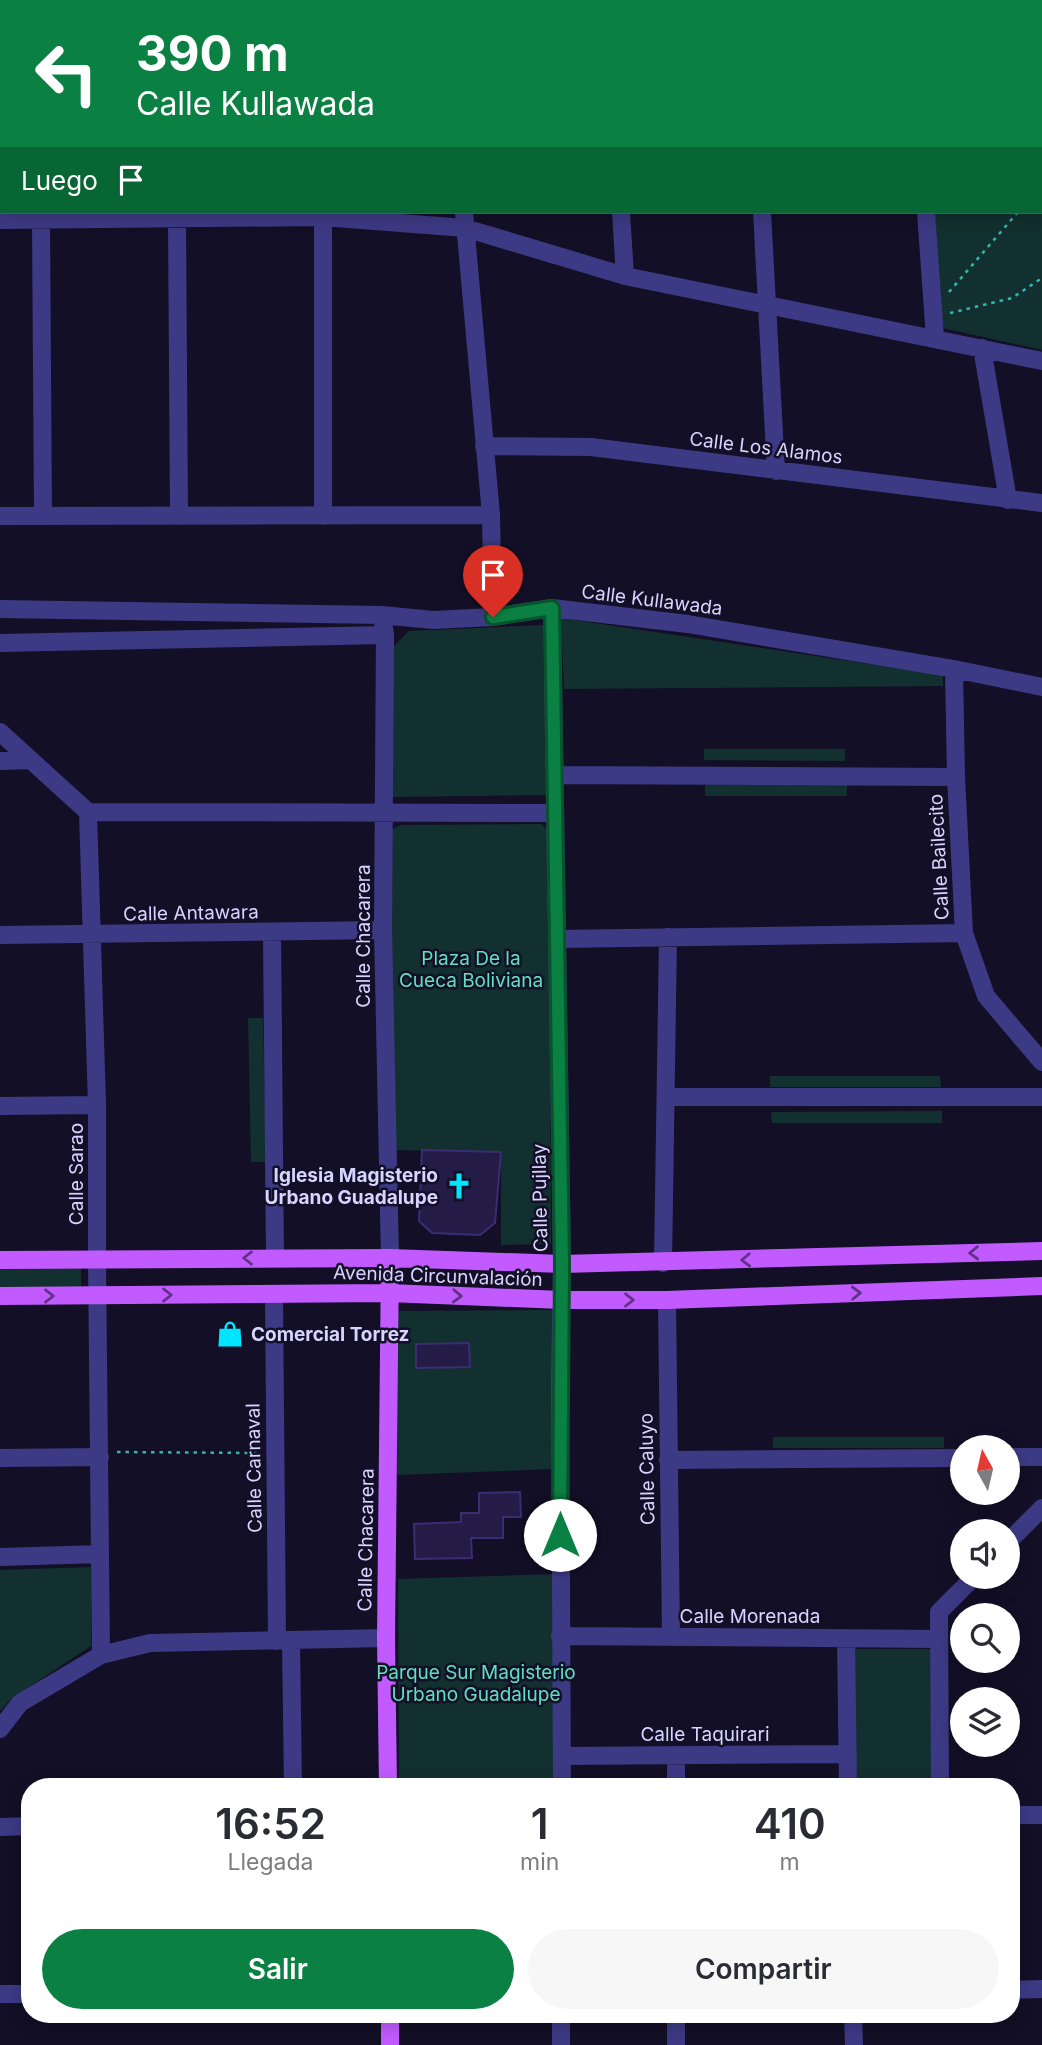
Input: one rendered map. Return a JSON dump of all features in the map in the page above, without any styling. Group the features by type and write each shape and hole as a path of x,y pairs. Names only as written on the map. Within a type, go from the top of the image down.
{"main road":[{"name":"Avenida Circunvalación","path":"0,1260 390,1258 562,1264 1042,1251"},
{"name":"Calle Chacarera","path":"388,1778 386,1638 390,1258"},
{"name":"Avenida Circunvalación","path":"0,1296 389,1293 561,1300 667,1300 1042,1286"},
{"path":"390,2023 390,2045"}],"street":[{"path":"621,214 625,276"},
{"path":"762,214 776,471"},
{"path":"926,214 934,338"},
{"path":"0,220 201,215 465,220 625,276 1042,361"},
{"path":"164,216 179,516"},
{"path":"323,217 323,516"},
{"path":"41,220 43,516"},
{"path":"465,220 491,515 493,617"},
{"path":"982,348 1008,499"},
{"name":"Calle Los Alamos","path":"484,446 591,447 1042,503"},
{"path":"0,516 491,515"},
{"name":"Calle Kullawada","path":"0,609 382,614 433,621 493,617 552,608 688,624 954,669 1042,687"},
{"name":"Calle Pujllay","path":"552,608 562,1264 560,1636 562,1778"},
{"name":"Calle Chacarera","path":"382,614 385,635 383,930 390,1258"},
{"path":"0,643 385,635"},
{"name":"Calle Bailecito","path":"954,669 964,933 986,996 1042,1062"},
{"path":"0,732 88,812 555,813"},
{"path":"0,761 31,760"},
{"path":"555,775 956,777"},
{"name":"Calle Sarao","path":"88,812 97,1105 102,1655"},
{"name":"Calle Antawara","path":"0,935 383,930"},
{"path":"272,933 275,1258"},
{"path":"557,939 964,933"},
{"path":"663,1263 668,937"},
{"path":"666,1097 1042,1097"},
{"path":"0,1106 97,1105"},
{"name":"Calle Carnaval","path":"274,1294 275,1453 292,1778"},
{"name":"Calle Caluyo","path":"667,1300 671,1637"},
{"path":"0,1458 100,1454"},
{"path":"1020,1457 1042,1457"},
{"path":"668,1460 950,1458"},
{"path":"1020,1530 1042,1508"},
{"path":"0,1558 100,1554"},
{"path":"940,1778 939,1612 962,1589"},
{"name":"Calle Morenada","path":"560,1636 939,1639"},
{"path":"0,1729 20,1703 102,1655 150,1643 386,1638"},
{"path":"846,1638 848,1778"},
{"name":"Calle Taquirari","path":"563,1756 848,1754"},
{"path":"676,1755 676,1778"},
{"path":"1020,1815 1042,1815"},
{"path":"0,1827 21,1826"},
{"path":"1020,1990 1042,1989"},
{"path":"0,1994 21,1994"},
{"path":"561,2023 561,2045"},
{"path":"676,2023 676,2045"},
{"path":"853,2023 854,2045"}],"path":[{"path":"933,314 1016,214"},
{"path":"933,314 1012,298 1042,278"},
{"path":"100,1454 275,1453"}],"green space":[{"path":"934,214 1042,214 1042,350 942,328"},
{"path":"561,618 943,675 943,686 564,689"},
{"path":"543,625 547,795 391,797 390,650 409,631"},
{"path":"704,749 845,749 845,761 704,760"},
{"path":"705,785 847,785 847,796 705,796"},
{"name":"Plaza De la Cueca Boliviana","path":"541,824 549,831 551,1244 501,1245 501,1152 392,1150 391,830 400,825"},
{"path":"248,1018 263,1018 266,1162 251,1162"},
{"path":"770,1076 940,1076 941,1087 770,1087"},
{"path":"942,1111 942,1123 772,1123 771,1112"},
{"path":"81,1267 81,1287 0,1287 0,1268"},
{"path":"552,1310 552,1469 397,1475 396,1311"},
{"path":"773,1437 944,1437 944,1448 773,1448"},
{"path":"91,1567 91,1646 11,1699 0,1711 0,1570"},
{"name":"Parque Sur Magisterio Urbano Guadalupe","path":"553,1574 554,1778 399,1778 398,1579"},
{"path":"854,1649 933,1649 933,1778 855,1778"}],"building":[{"name":"Iglesia Magisterio Urbano Guadalupe","path":"422,1150 501,1152 495,1223 480,1235 432,1233 419,1221"},
{"path":"469,1343 470,1367 416,1368 416,1344"},
{"path":"520,1492 521,1517 503,1517 503,1538 471,1538 472,1558 415,1559 414,1524 461,1522 461,1513 479,1513 479,1493"}],"place":[{"name":"Iglesia Magisterio Urbano Guadalupe","path":"459,1186"},
{"name":"Comercial Torrez","path":"230,1334"}],"route":[{"path":"493,617 552,608 562,1264 560,1535"}]}
